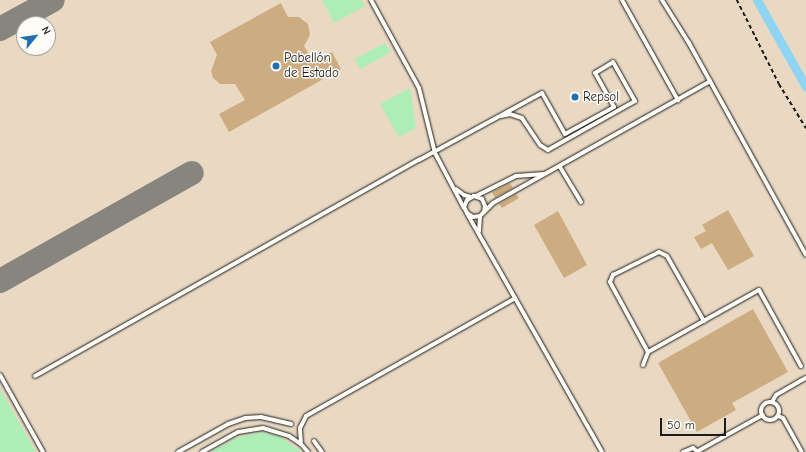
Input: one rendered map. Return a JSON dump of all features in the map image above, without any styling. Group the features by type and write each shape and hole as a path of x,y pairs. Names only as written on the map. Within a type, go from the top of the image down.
{"lane":[{"path":"371,0 419,88 435,153 466,212 602,452"},
{"path":"622,0 678,100"},
{"path":"662,0 710,81 806,255"},
{"path":"35,376 542,93 565,134 614,107 595,72 613,62 635,101 548,150 540,145 522,118 510,114 501,116"},
{"path":"466,212 473,217 482,214 493,203 560,167 710,81"},
{"path":"560,167 581,202"},
{"path":"466,212 466,202 473,196 486,193 516,176 548,173"},
{"path":"451,182 462,194 473,196 484,202 482,214 478,224 480,236"},
{"path":"648,352 610,282 614,275 659,252 667,256 704,321"},
{"path":"642,365 648,352 759,290 801,366"},
{"path":"301,444 300,428 306,416 515,298"},
{"path":"0,375 43,452"},
{"path":"763,415 764,405 772,402 776,395 806,378"},
{"path":"772,402 779,408 778,416"},
{"path":"763,415 770,420 778,416"},
{"path":"683,452 692,448 698,452 763,415"},
{"path":"778,416 783,418 802,452"},
{"path":"178,452 228,424 246,418 261,417 291,424"},
{"path":"202,452 238,432 256,428 276,430 301,444 308,452"},
{"path":"314,441 322,452"}],"path":[{"path":"737,0 779,84 806,128"}],"shaded area":[{"path":"0,0 806,0 806,452 0,452"}],"green space":[{"path":"322,0 361,0 365,6 334,23"},
{"path":"385,43 391,52 360,69 355,59"},
{"path":"410,88 416,128 399,137 380,104"},
{"path":"0,389 36,452 0,452"},
{"path":"261,432 279,436 302,452 210,452 236,438"}],"building":[{"name":"Pabellón de Estado","path":"281,3 288,17 299,17 308,24 310,35 304,46 313,62 332,52 341,69 229,132 219,114 245,100 235,84 220,84 213,78 211,71 217,55 210,42"},
{"path":"510,183 513,188 495,198 492,192"},
{"path":"516,194 519,198 502,208 499,204"},
{"path":"728,210 754,256 728,270 712,243 701,249 694,237 706,231 702,225"},
{"path":"558,211 587,265 564,278 534,225"},
{"path":"753,309 788,372 732,403 736,410 697,432 658,363"}],"waterway":[{"path":"757,0 806,87"}],"taxiway":[{"path":"0,29 53,0"},
{"path":"0,281 192,173"}],"place":[{"name":"Pabellón de Estado","path":"276,66"},
{"name":"Repsol","path":"575,97"}]}
